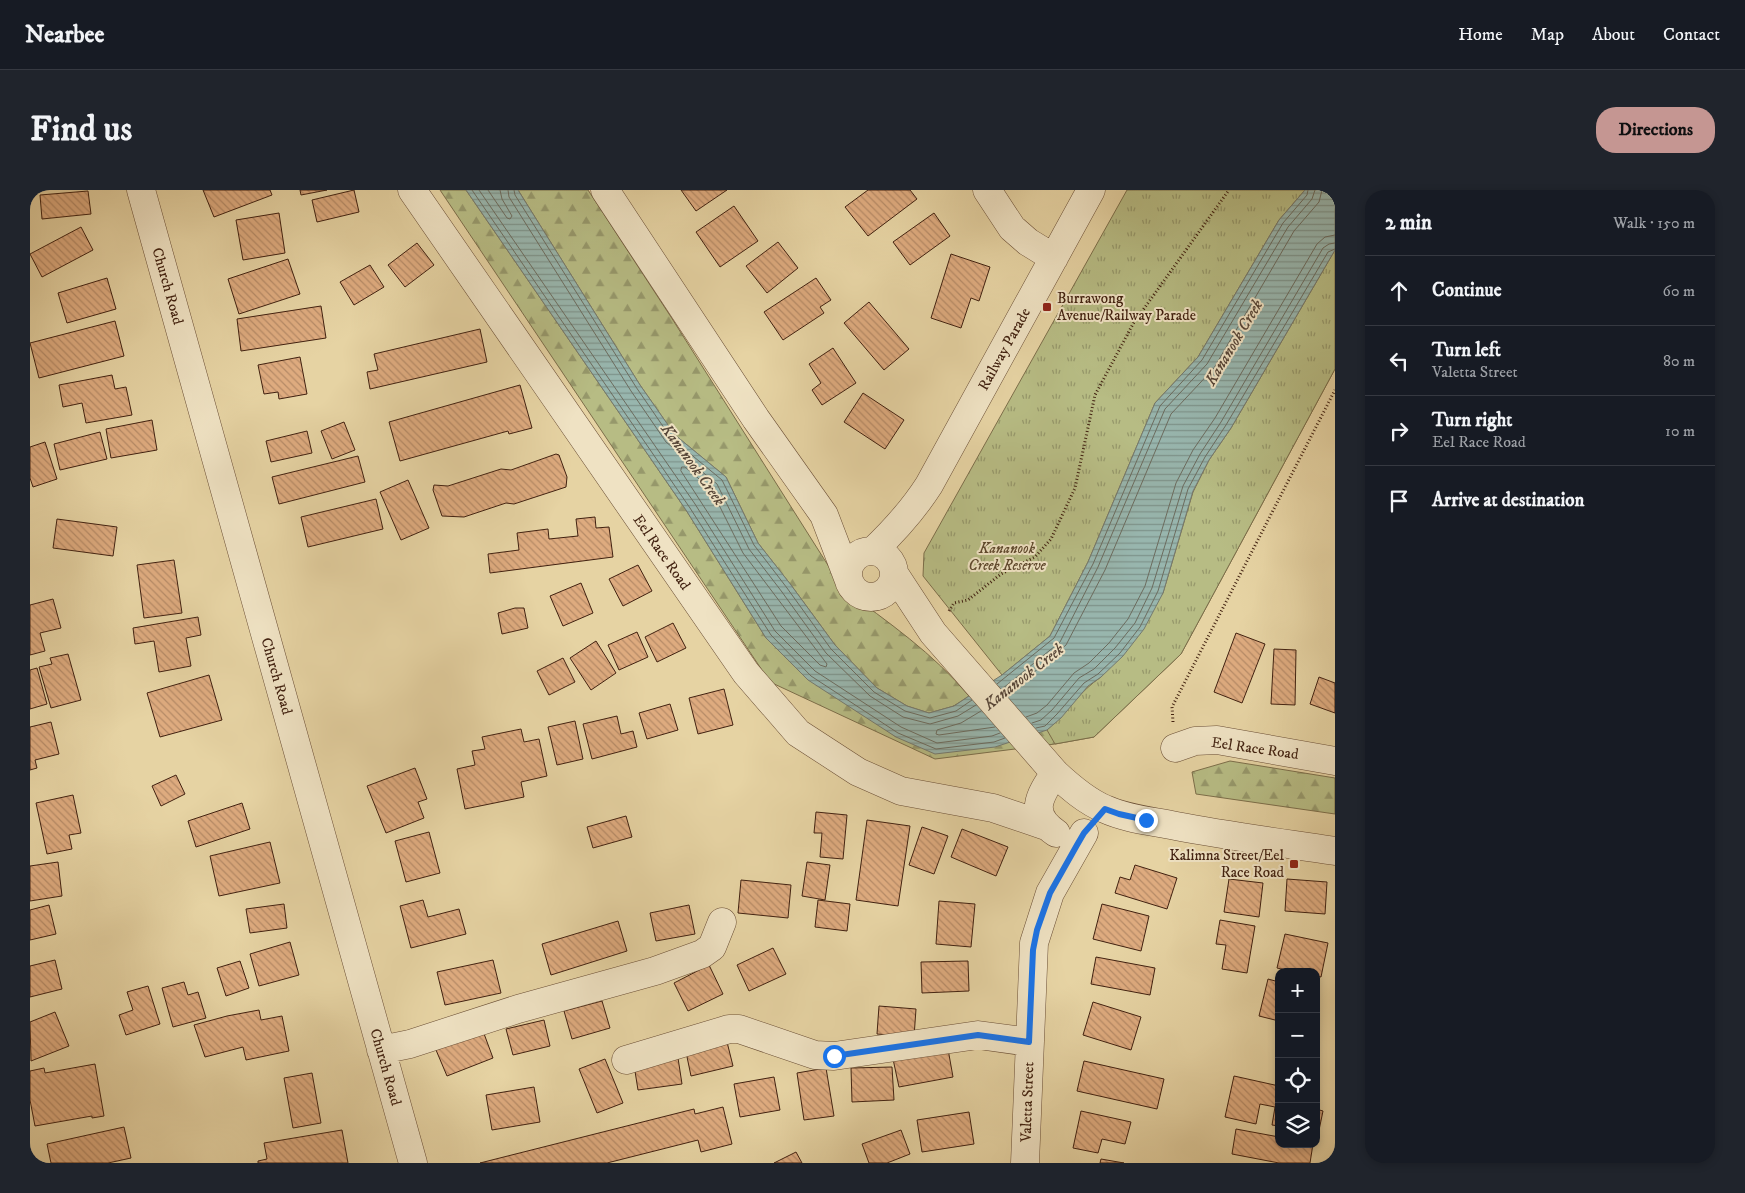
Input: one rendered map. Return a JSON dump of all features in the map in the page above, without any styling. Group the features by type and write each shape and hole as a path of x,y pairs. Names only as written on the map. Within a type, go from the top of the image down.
{"street":[{"name":"Church Road","path":"141,190 413,1163"},
{"name":"Eel Race Road","path":"412,190 746,673 798,733 858,772 901,791 993,808 1048,827"},
{"path":"605,190 751,410 824,515 856,589 916,622 940,624"},
{"path":"987,190 1012,228 1028,242 1054,258"},
{"name":"Railway Parade","path":"916,506 893,532 872,550 857,555 850,563 848,573 856,589 872,597 882,595 890,588 916,506 1091,190"},
{"path":"824,515 872,550 878,551 887,557 895,573 940,624 962,666 1045,773 1105,809 1119,814 1187,828 1335,851"},
{"name":"Eel Race Road","path":"1175,748 1195,742 1217,740 1335,761"},
{"path":"1045,773 1040,798 1042,819 1048,827 1065,836 1076,837 1084,833"},
{"name":"Eel Race Road","path":"993,808 1018,808 1029,805 1037,799 1045,773"},
{"name":"Valetta Street","path":"1050,893 1084,833 1105,809"},
{"name":"Valetta Street","path":"1024,1163 1034,943 1050,893 1056,841 1048,827"},
{"path":"381,1050 410,1044 518,1009 655,971 702,954 712,947 722,922"},
{"path":"626,1060 728,1029 739,1029 816,1055 834,1056 978,1035 1029,1042"}],"path":[{"path":"940,624 954,603 968,600 1001,574 1035,558 1051,538 1075,488 1095,395 1133,324 1229,190"},
{"path":"1175,748 1172,707 1335,390"}],"green space":[{"path":"440,190 466,190 686,510 766,638 896,737 1163,593 1193,492 1335,250 1335,369 1181,654 1094,737 1055,744 935,759 770,682"},
{"path":"518,190 588,190 671,317 843,589 925,652 969,696 954,706 929,713 907,706 877,688 835,645 758,543 726,477 675,435 640,385"},
{"name":"Kananook Creek Reserve","path":"1127,190 1305,190 1279,220 1198,357 1155,403 1088,562 1050,636 1002,675 923,576 924,553"},
{"path":"1335,250 1335,369 1181,654 1094,737 1055,744 1047,730 1086,689 1101,677 1163,593 1193,492 1209,460 1231,428"},
{"path":"1230,761 1335,778 1335,814 1196,794 1192,772"}],"water":[{"name":"Kananook Creek","path":"466,190 518,190 640,385 675,435 726,477 758,543 835,645 877,688 907,706 929,713 954,706 1002,675 1050,636 1088,562 1155,403 1198,357 1279,220 1305,190 1335,190 1335,250 1231,428 1209,460 1193,491 1163,593 1144,629 1123,656 1101,677 1088,686 1061,718 1047,730 995,747 935,754 896,737 808,680 766,638 686,510"}],"building":[{"path":"203,190 270,190 272,195 214,217"},
{"path":"300,190 327,190 301,195"},
{"path":"354,190 359,212 317,222 312,200"},
{"path":"681,190 727,190 696,211"},
{"path":"868,190 910,190 917,199 868,236 845,207"},
{"path":"88,191 91,214 42,219 40,195"},
{"path":"734,206 758,241 720,267 696,232"},
{"path":"279,213 285,253 243,260 236,220"},
{"path":"934,213 950,236 910,265 893,242"},
{"path":"81,227 93,250 42,277 30,254"},
{"path":"778,242 798,268 767,293 746,266"},
{"path":"417,243 434,265 405,287 388,265"},
{"path":"951,254 990,267 979,301 971,298 961,328 931,318"},
{"path":"288,259 300,294 239,314 228,279"},
{"path":"370,265 384,287 354,305 340,282"},
{"path":"107,278 116,309 67,323 58,293"},
{"path":"816,278 831,300 820,307 824,313 783,340 764,312"},
{"path":"869,302 909,349 884,370 844,323"},
{"path":"321,306 326,338 241,351 237,319"},
{"path":"115,321 124,356 39,378 30,343"},
{"path":"480,329 487,362 370,389 367,372 378,370 374,354"},
{"path":"833,348 856,383 822,405 812,390 821,383 809,364"},
{"path":"300,357 307,394 279,399 278,392 264,394 258,365"},
{"path":"112,375 115,389 126,387 132,415 86,423 82,403 63,407 59,385"},
{"path":"520,385 532,428 509,434 508,431 400,461 389,422"},
{"path":"863,393 904,420 885,449 844,422"},
{"path":"152,420 157,450 111,458 106,429"},
{"path":"344,422 355,450 332,459 321,431"},
{"path":"307,431 312,453 271,462 266,441"},
{"path":"100,432 107,459 60,470 54,444"},
{"path":"45,442 57,479 33,487 30,478 30,447"},
{"path":"556,454 559,455 567,477 566,487 514,504 506,503 464,517 442,516 433,490 434,485 448,486 501,469 511,470"},
{"path":"358,456 365,482 279,504 272,477"},
{"path":"408,480 429,528 401,540 380,492"},
{"path":"376,499 383,529 308,547 301,517"},
{"path":"595,517 596,528 609,527 613,557 490,573 488,554 519,550 517,533 548,529 549,539 578,536 576,519"},
{"path":"57,519 117,527 113,556 53,548"},
{"path":"174,560 182,613 144,618 137,565"},
{"path":"638,565 652,591 623,606 609,579"},
{"path":"581,583 593,613 563,626 550,596"},
{"path":"53,599 61,628 40,633 45,651 30,655 30,605"},
{"path":"515,608 524,608 528,628 502,634 498,613"},
{"path":"198,617 201,635 186,638 191,666 159,672 154,641 135,644 133,628"},
{"path":"673,623 686,648 657,662 645,637"},
{"path":"637,632 648,657 619,670 608,645"},
{"path":"1236,633 1265,644 1242,703 1214,692"},
{"path":"596,641 616,673 591,690 570,658"},
{"path":"1274,649 1296,650 1295,705 1271,704"},
{"path":"68,654 81,700 51,708 39,667 52,664 50,658"},
{"path":"563,658 575,682 549,695 537,671"},
{"path":"37,668 47,704 30,709 30,670"},
{"path":"209,675 222,720 160,737 147,693"},
{"path":"1319,677 1335,683 1335,713 1310,704"},
{"path":"724,689 733,725 698,734 689,698"},
{"path":"670,704 678,730 647,739 639,713"},
{"path":"617,716 621,734 633,731 637,747 592,759 583,724"},
{"path":"575,721 583,759 557,765 548,727"},
{"path":"51,722 59,754 35,760 37,768 30,770 30,727"},
{"path":"521,729 524,742 539,739 547,776 521,782 524,797 465,809 457,769 475,765 472,751 485,749 482,737"},
{"path":"415,768 427,799 418,802 424,818 386,833 367,786"},
{"path":"176,775 185,794 161,806 152,786"},
{"path":"73,795 81,833 69,835 72,849 47,854 36,803"},
{"path":"242,803 250,829 196,847 188,821"},
{"path":"816,812 847,815 843,859 820,857 822,833 814,833"},
{"path":"626,816 632,837 593,848 587,827"},
{"path":"867,820 910,826 898,906 856,900"},
{"path":"922,827 948,836 934,874 909,865"},
{"path":"962,829 1008,847 996,876 951,857"},
{"path":"429,832 440,873 406,882 395,841"},
{"path":"270,842 280,883 219,896 210,856"},
{"path":"58,862 62,896 30,901 30,866"},
{"path":"807,862 830,865 825,900 802,896"},
{"path":"1135,865 1177,878 1167,909 1115,893 1120,877 1130,880"},
{"path":"1229,879 1263,883 1259,917 1224,912"},
{"path":"1287,879 1327,882 1325,914 1285,911"},
{"path":"741,880 791,885 788,918 738,913"},
{"path":"423,900 428,917 459,909 466,934 411,948 400,906"},
{"path":"818,900 850,904 847,931 815,927"},
{"path":"939,901 975,904 971,947 936,944"},
{"path":"284,904 287,928 250,933 246,909"},
{"path":"1102,904 1149,916 1141,951 1093,939"},
{"path":"49,905 56,934 30,940 30,910"},
{"path":"689,905 695,934 656,941 650,913"},
{"path":"1220,920 1255,926 1247,973 1222,969 1226,945 1216,944"},
{"path":"618,921 627,951 551,975 542,944"},
{"path":"1285,934 1328,943 1321,977 1320,968 1277,968"},
{"path":"290,942 299,975 259,986 250,954"},
{"path":"773,948 786,974 749,991 737,965"},
{"path":"1096,957 1155,968 1150,995 1091,984"},
{"path":"55,960 62,989 30,997 30,966"},
{"path":"493,960 501,993 445,1005 437,972"},
{"path":"240,961 249,988 226,996 217,968"},
{"path":"968,961 969,991 922,993 921,962"},
{"path":"709,965 723,994 688,1011 674,983"},
{"path":"1268,979 1275,981 1275,1020 1259,1016"},
{"path":"184,982 188,995 198,992 206,1018 173,1027 162,988"},
{"path":"148,986 160,1024 126,1035 119,1015 133,1010 127,992"},
{"path":"602,1001 610,1028 572,1039 564,1011"},
{"path":"1093,1002 1141,1017 1131,1050 1083,1035"},
{"path":"879,1006 916,1009 914,1037 877,1034"},
{"path":"259,1010 261,1020 282,1016 289,1051 246,1060 243,1047 205,1057 194,1025"},
{"path":"55,1012 69,1046 31,1061 30,1022"},
{"path":"544,1020 550,1046 513,1055 506,1029"},
{"path":"483,1031 493,1058 447,1076 436,1050"},
{"path":"727,1042 733,1066 691,1076 686,1052"},
{"path":"948,1049 953,1077 899,1087 893,1059"},
{"path":"678,1058 682,1084 638,1090 634,1065"},
{"path":"605,1059 623,1103 597,1113 579,1069"},
{"path":"1084,1061 1164,1079 1157,1109 1077,1091"},
{"path":"95,1064 104,1116 92,1118 92,1116 35,1126 30,1100 30,1071 44,1068 45,1073"},
{"path":"892,1067 894,1100 852,1102 851,1068"},
{"path":"826,1068 834,1116 804,1120 797,1073"},
{"path":"312,1073 321,1123 293,1128 284,1078"},
{"path":"1234,1076 1275,1085 1275,1107 1260,1104 1256,1124 1225,1117"},
{"path":"774,1077 780,1110 740,1117 734,1084"},
{"path":"534,1087 540,1122 492,1130 486,1095"},
{"path":"723,1107 732,1144 701,1152 698,1140 607,1163 480,1163 694,1109 695,1114"},
{"path":"1275,1107 1275,1125 1272,1125"},
{"path":"1320,1110 1323,1111 1320,1125"},
{"path":"1081,1111 1131,1122 1125,1144 1102,1139 1098,1153 1073,1148"},
{"path":"969,1112 974,1144 922,1152 917,1120"},
{"path":"124,1127 131,1158 108,1163 51,1163 47,1144"},
{"path":"1236,1129 1275,1136 1275,1148 1312,1148 1310,1163 1279,1163 1232,1154"},
{"path":"342,1130 348,1163 258,1163 258,1161 267,1159 264,1143"},
{"path":"901,1130 910,1154 887,1163 869,1163 862,1144"},
{"path":"796,1152 802,1163 774,1163"},
{"path":"1101,1159 1124,1163 1100,1163"}],"place":[{"name":"Burrawong Avenue/Railway Parade","path":"1047,307"},
{"name":"Kalimna Street/Eel Race Road","path":"1294,864"}],"route":[{"path":"834,1056 978,1035 1029,1042 1033,950 1035,936 1050,893 1082,837 1105,809 1146,820"}]}
